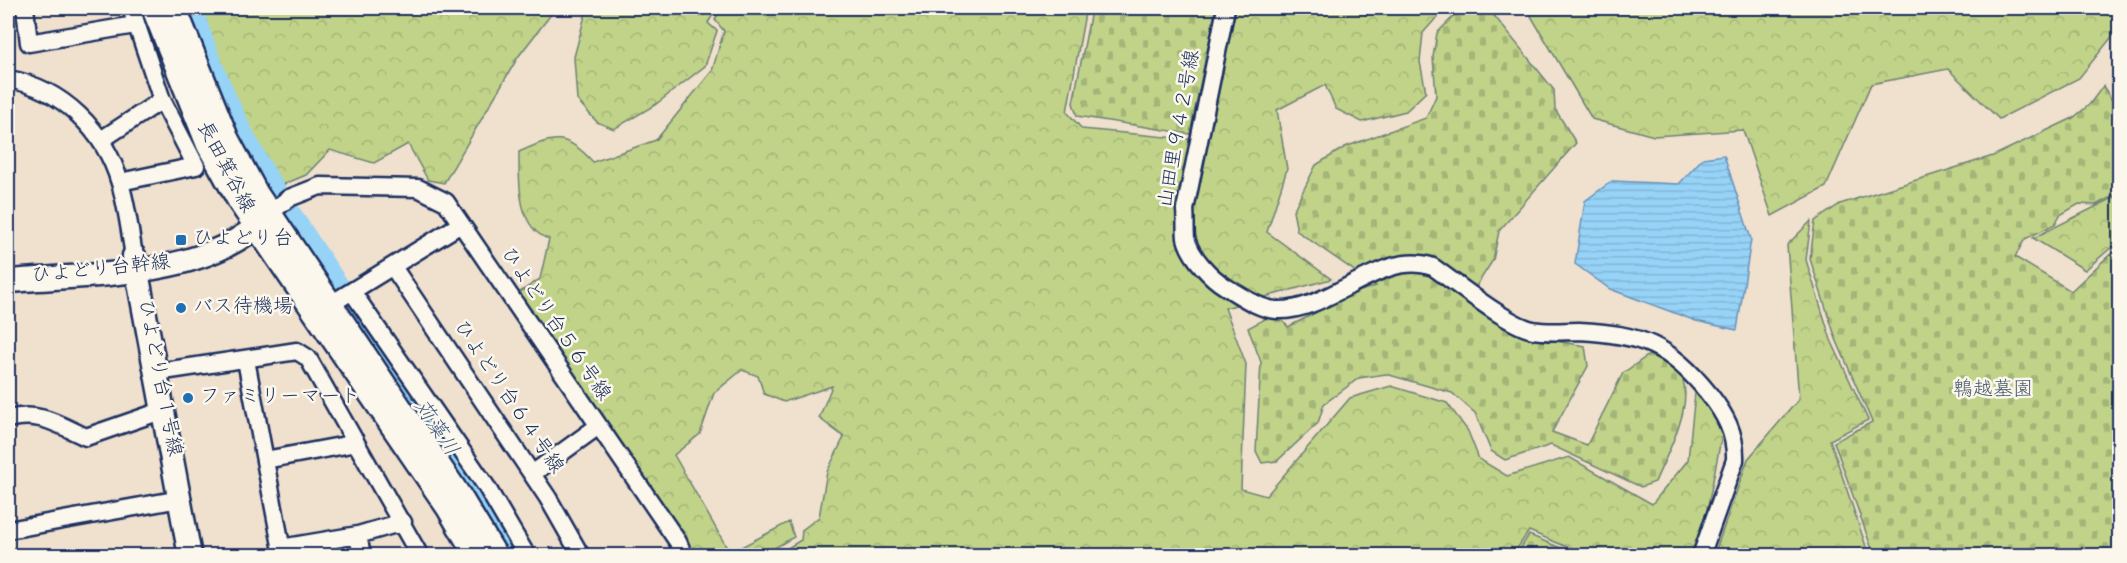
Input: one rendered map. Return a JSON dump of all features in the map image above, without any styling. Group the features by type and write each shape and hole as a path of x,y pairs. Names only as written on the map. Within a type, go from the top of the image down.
{"street":[{"path":"25,8 29,42 135,25"},
{"path":"120,182 196,166 162,100 130,8"},
{"name":"長田箕谷線","path":"153,8 208,145 448,508 476,555"},
{"name":"長田箕谷線","path":"175,8 258,219 331,304 461,498 496,555"},
{"name":"山田里９４２号線","path":"1226,8 1185,210 1186,240 1202,267 1222,285 1248,301 1276,310 1310,305 1353,283 1403,264 1420,262 1432,267 1514,322 1532,330 1609,333 1647,342 1674,356 1688,367 1724,413 1735,445 1735,460 1701,555"},
{"name":"ひよどり台１号線","path":"8,79 38,88 60,99 86,120 101,140 120,182 190,555"},
{"path":"101,140 162,100"},
{"name":"ひよどり台５６号線","path":"258,219 289,198 320,186 418,188 446,202 597,427 678,542 684,555"},
{"name":"ひよどり台幹線","path":"8,281 136,263 258,219"},
{"path":"331,304 353,293 461,224"},
{"name":"ひよどり台幹線","path":"8,266 136,263"},
{"name":"ひよどり台６４号線","path":"393,267 532,474 581,555"},
{"path":"353,293 486,486 526,555"},
{"path":"157,372 297,351 308,358 420,555"},
{"path":"246,360 282,552 403,522"},
{"path":"8,418 24,415 41,416 86,437 164,410"},
{"path":"532,474 597,427"},
{"path":"265,460 346,445 355,440"},
{"path":"8,530 180,499"},
{"path":"358,535 362,555"}],"green space":[{"path":"191,8 556,8 518,57 444,183 428,180 408,144 374,163 330,150 306,175 277,187 234,130"},
{"path":"587,8 717,8 708,23 717,31 705,66 655,105 614,129 597,122 577,100 574,57"},
{"path":"721,8 1086,8 1067,112 1082,129 1208,141 1236,8 1445,8 1423,33 1420,62 1426,92 1406,111 1362,122 1336,109 1325,85 1277,110 1287,169 1267,232 1331,279 1225,308 1246,364 1241,489 1266,496 1350,398 1391,386 1447,403 1468,431 1479,459 1507,476 1569,457 1652,504 1688,460 1696,384 1723,429 1703,532 1688,556 1586,555 1529,531 1512,556 776,555 801,540 802,530 819,517 827,472 844,437 819,418 832,386 784,402 764,394 758,376 742,370 714,393 700,434 674,455 730,553 789,522 794,537 762,555 693,555 643,476 567,375 520,292 540,279 549,239 539,234 525,215 520,190 519,152 550,140 566,141 593,162 656,140 712,71 724,31 715,20"},
{"path":"1095,8 1216,8 1190,134 1077,116 1073,103 1091,11"},
{"path":"1488,8 1554,90 1555,109 1576,143 1499,231 1493,260 1468,299 1526,336 1585,346 1588,366 1552,432 1587,445 1623,373 1649,355 1675,367 1682,379 1685,392 1680,424 1655,482 1641,487 1551,445 1505,460 1491,451 1475,413 1452,393 1386,374 1359,378 1324,404 1318,423 1277,461 1262,463 1256,451 1261,362 1248,328 1276,313 1288,327 1354,293 1376,286 1297,231 1293,211 1316,165 1345,147 1426,118 1436,96 1433,57 1437,33 1457,13"},
{"path":"1537,8 2119,8 2119,28 2079,78 1999,119 1948,69 1871,84 1826,187 1772,216 1743,130 1654,136 1592,119 1531,16"},
{"name":"鵯越墓園","path":"2103,86 2119,111 2119,193 2096,205 2079,204 2060,215 2055,224 2025,239 2015,257 2071,291 2119,246 2119,555 1874,555 1834,442 1872,422 1836,339 1810,259 1815,221 1840,204 1993,156 2073,118 2089,105"},
{"path":"2119,195 2119,241 2085,270 2033,238"},
{"path":"1811,221 1806,260 1831,340 1868,420 1830,440 1869,555 1714,555 1748,459 1799,399 1787,245"},
{"path":"1529,535 1578,555 1516,555"}],"water":[{"path":"1724,155 1751,239 1737,330 1696,321 1610,289 1575,264 1585,201 1612,181 1679,184 1703,158"}],"waterway":[{"name":"苅藻川","path":"190,8 226,102 248,147 274,191"},
{"name":"苅藻川","path":"289,214 342,294"},
{"name":"苅藻川","path":"350,306 484,503 511,556"}],"place":[{"name":"ひよどり台","path":"181,240"},
{"name":"バス待機場","path":"181,308"},
{"name":"ファミリーマート","path":"188,398"}]}
